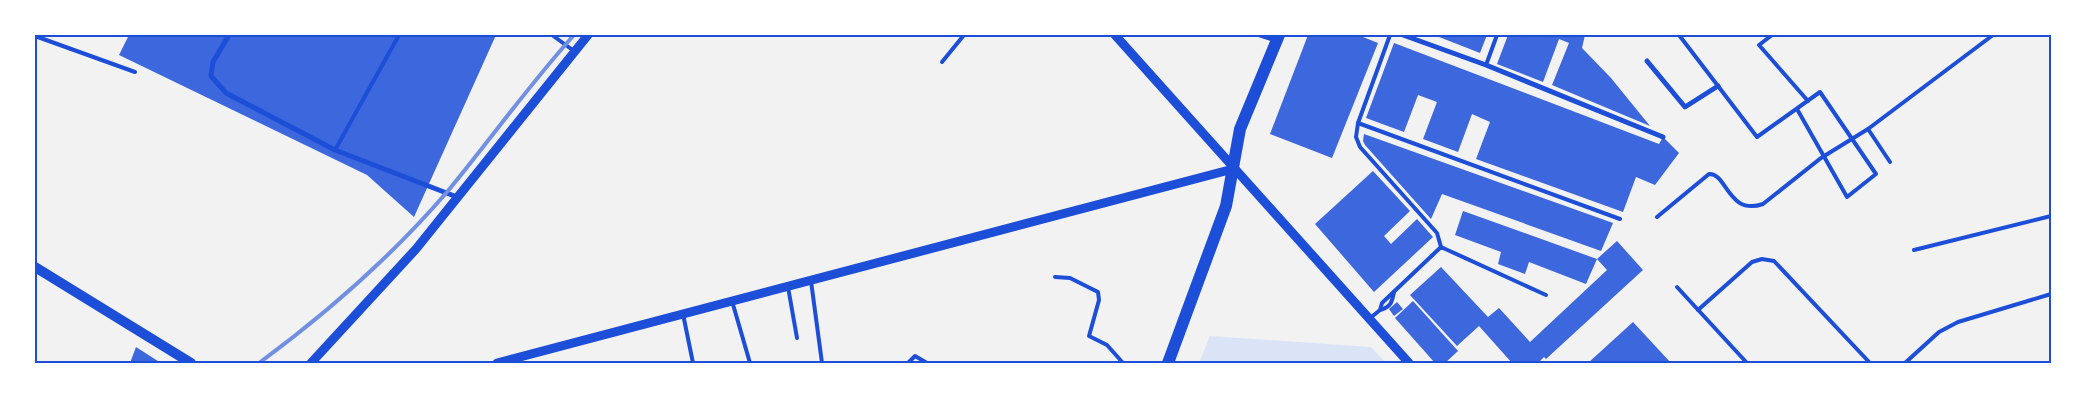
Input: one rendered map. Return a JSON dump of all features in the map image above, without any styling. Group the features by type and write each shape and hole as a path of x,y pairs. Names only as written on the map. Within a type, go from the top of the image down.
{"main road":[{"path":"1168,363 1226,206 1240,129 1278,38"},
{"path":"35,267 191,363"}],"street":[{"path":"229,35 213,62 211,76 216,84 226,93 336,150 457,197"},
{"path":"311,363 416,249 588,35"},
{"path":"1115,35 1233,169 1409,363"},
{"path":"1403,35 1486,65 1662,138"},
{"path":"1647,61 1685,107 1718,86"},
{"path":"497,363 1233,169"}],"lane":[{"path":"336,150 399,35"},
{"path":"552,35 574,52"},
{"path":"942,62 964,35"},
{"path":"1259,35 1278,38"},
{"path":"1390,35 1358,123 1356,137 1360,147 1437,233 1441,247 1546,295"},
{"path":"1486,65 1497,35"},
{"path":"1679,35 1757,137 1796,109 1808,101 1820,92 1876,174 1847,197 1796,109"},
{"path":"1772,35 1759,45 1808,101"},
{"path":"1657,217 1709,174 1716,176 1732,197 1744,205 1755,207 1763,204 1824,156 1868,129 1993,35"},
{"path":"35,36 135,72"},
{"path":"1358,123 1620,219"},
{"path":"1868,129 1890,162"},
{"path":"1914,250 2051,216"},
{"path":"1380,310 1382,302 1441,247"},
{"path":"1698,310 1752,262 1762,259 1774,261 1870,363"},
{"path":"1055,277 1070,278 1098,292 1099,300 1089,336 1107,345 1123,363"},
{"path":"811,281 822,363"},
{"path":"788,285 797,338"},
{"path":"1677,288 1747,363"},
{"path":"1369,319 1380,310 1392,304 1394,292"},
{"path":"1905,363 1939,332 1958,322 2051,294"},
{"path":"732,301 750,363"},
{"path":"683,314 693,363"},
{"path":"908,363 915,356 927,363"}],"shaded area":[{"path":"1210,336 1371,347 1386,363 1199,363"}],"building":[{"path":"129,35 496,35 414,217 367,175 119,55"},
{"path":"1308,35 1358,35 1378,43 1332,158 1270,134"},
{"path":"1434,35 1487,35 1480,53"},
{"path":"1508,35 1585,35 1582,48 1611,78 1650,126 1552,85 1569,43 1559,39 1543,82 1497,64"},
{"path":"1394,43 1659,144 1663,137 1679,153 1655,185 1636,177 1623,212 1476,159 1490,122 1472,114 1458,152 1423,139 1437,102 1418,95 1404,132 1366,118"},
{"path":"1364,134 1613,223 1601,251 1442,194 1431,219 1365,145 1363,141"},
{"path":"1373,171 1410,211 1384,236 1391,244 1417,219 1433,237 1374,292 1315,224"},
{"path":"1463,211 1597,259 1586,284 1529,262 1525,274 1498,264 1501,252 1455,235"},
{"path":"1617,241 1643,270 1546,359 1544,357 1538,363 1512,363 1479,326 1457,346 1410,295 1441,267 1488,317 1499,308 1530,342 1607,270 1597,259"},
{"path":"1413,301 1458,351 1445,363 1435,363 1395,318"},
{"path":"1397,302 1403,309 1394,316 1389,309"},
{"path":"1633,322 1671,363 1588,363"},
{"path":"136,347 161,363 130,363"}],"railway":[{"path":"259,363 334,304 404,239 447,192 541,73 574,35"}]}
